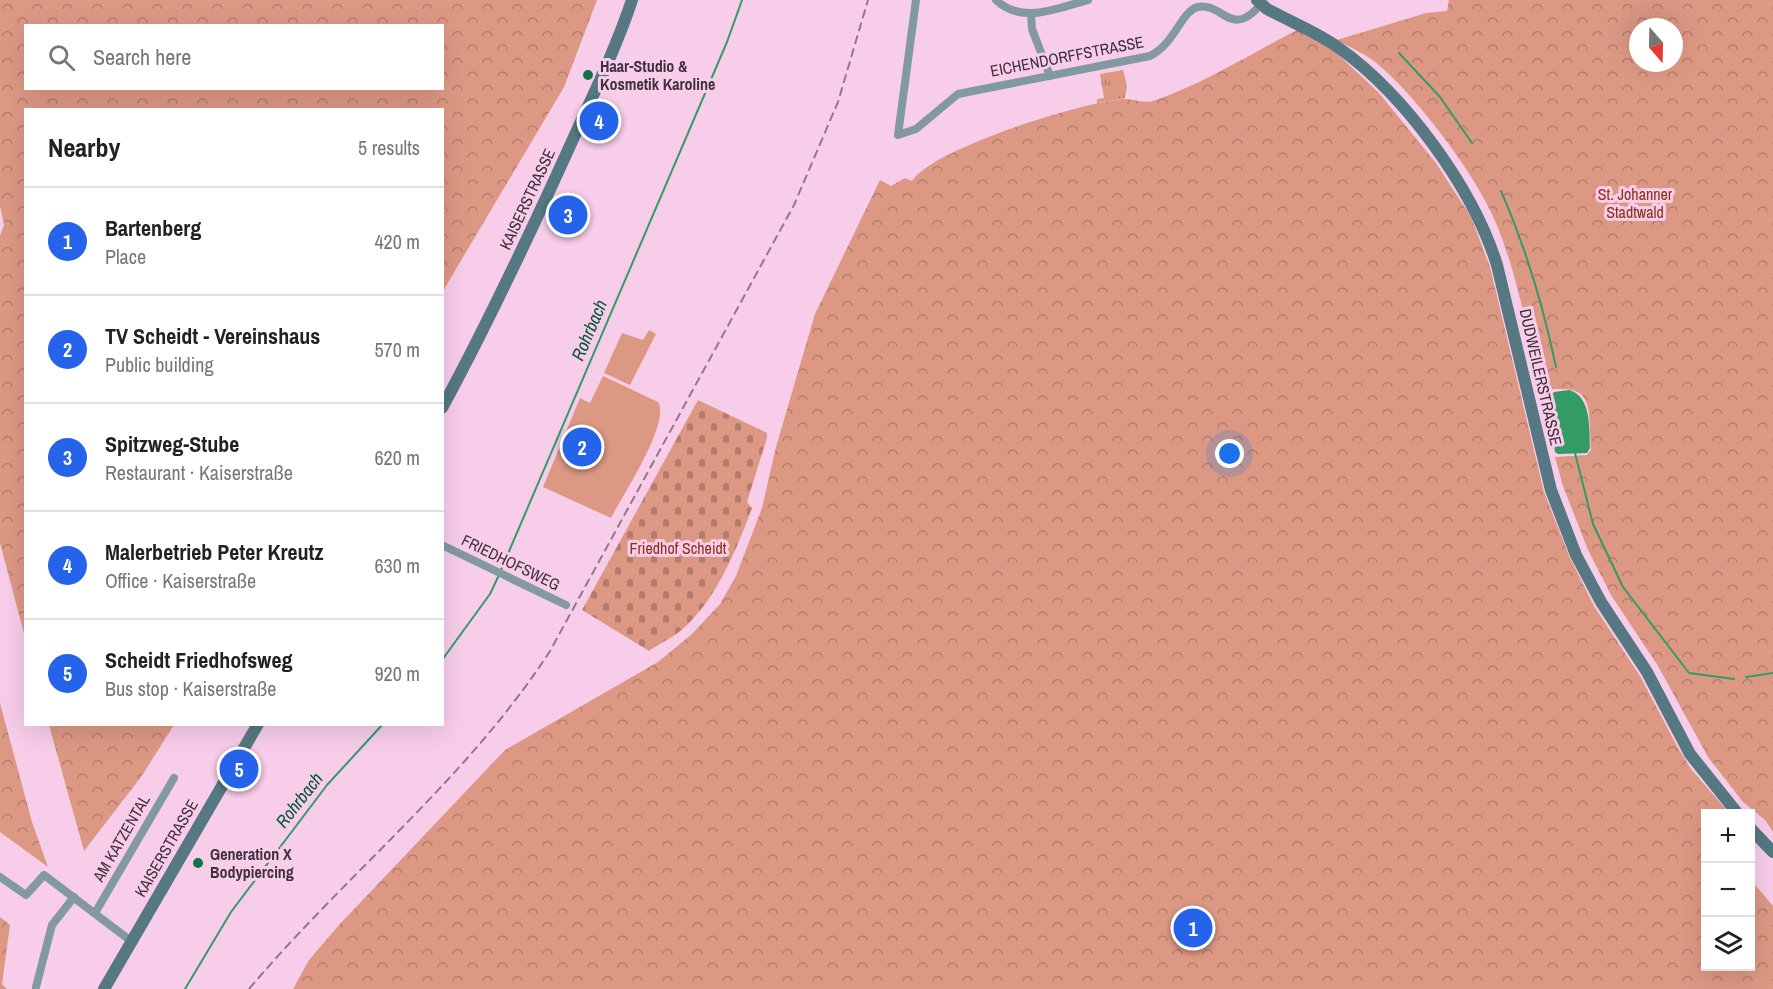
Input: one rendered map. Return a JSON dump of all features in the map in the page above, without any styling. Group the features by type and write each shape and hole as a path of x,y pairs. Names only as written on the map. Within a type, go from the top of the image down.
{"street":[{"name":"KAISERSTRASSE","path":"444,404 482,334 544,202 620,35 632,0"},
{"name":"EICHENDORFFSTRASSE","path":"916,0 898,135 916,129 958,94 981,87 1150,56 1168,44 1187,12 1195,8 1208,8 1238,20 1253,13 1259,2"},
{"path":"996,0 1016,13 1030,15 1073,2 1088,0"},
{"name":"DUDWEILERSTRASSE","path":"1259,2 1317,34 1370,73 1416,125 1478,214 1497,265 1551,490 1576,555 1601,602 1647,672 1690,754 1735,809"},
{"path":"1030,15 1032,29 1050,76"},
{"name":"FRIEDHOFSWEG","path":"444,546 566,605"},
{"name":"KAISERSTRASSE","path":"104,989 257,726"},
{"name":"AM KATZENTAL","path":"95,913 174,778"},
{"path":"1755,833 1773,852"},
{"path":"0,877 26,895 44,875 131,941"},
{"path":"36,987 52,925 74,897"}],"green space":[{"path":"0,0 597,0 564,87 444,289 444,108 24,108 24,633 0,543 0,236 4,225 0,206"},
{"name":"St. Johanner Stadtwald","path":"1449,0 1773,0 1773,832 1755,809 1743,802 1708,757 1658,666 1611,595 1588,550 1563,486 1555,457 1587,455 1591,450 1590,421 1586,400 1572,390 1541,391 1522,306 1504,243 1487,204 1446,140 1396,81 1365,55 1337,40 1426,13 1447,11"},
{"path":"1297,30 1329,46 1379,93 1436,163 1471,217 1490,267 1544,492 1570,558 1594,606 1640,676 1691,769 1726,809 1701,809 1701,971 1755,971 1755,885 1773,906 1773,989 293,989 309,960 339,925 505,750 658,662 692,634 720,604 736,576 762,508 776,447 815,314 880,180 891,186 905,178 912,181 925,168 948,155 1010,129 1102,102 1122,99 1153,101 1208,77"},
{"path":"1123,70 1127,86 1125,98 1097,103 1097,99 1104,98 1100,74"},
{"path":"649,330 656,334 630,385 604,373 622,333 643,340"},
{"path":"603,376 658,402 660,412 658,426 644,460 611,518 543,487 580,398 590,403"},
{"name":"Friedhof Scheidt","path":"698,400 767,433 767,438 747,502 752,508 733,556 717,587 686,626 649,651 582,610"},
{"path":"0,703 32,822 48,867 0,832"},
{"path":"49,726 173,726 141,777 84,851"},
{"path":"0,917 10,925 2,984 7,989 0,989"}],"shaded area":[{"path":"1569,390 1582,399 1588,414 1590,448 1587,453 1558,454 1555,452 1548,400 1554,392"}],"waterway":[{"name":"Rohrbach","path":"501,570 727,42 742,0"},
{"path":"1399,53 1440,97 1472,143"},
{"path":"1501,191 1533,277 1556,367"},
{"path":"1575,453 1593,524 1623,587 1689,673 1734,679"},
{"name":"Rohrbach","path":"444,657 490,594 499,575"},
{"path":"1746,677 1773,673"},
{"name":"Rohrbach","path":"185,989 231,912 327,785 381,726"}],"railway":[{"path":"249,989 287,946 482,742 550,651 794,205 838,102 868,0"}],"place":[{"name":"Haar-Studio & Kosmetik Karoline","path":"588,75"},
{"name":"Malerbetrieb Peter Kreutz","path":"599,121"},
{"name":"Spitzweg-Stube","path":"568,215"},
{"name":"TV Scheidt - Vereinshaus","path":"582,447"},
{"name":"Scheidt Friedhofsweg","path":"239,769"},
{"name":"Generation X Bodypiercing","path":"198,863"},
{"name":"Bartenberg","path":"1193,928"}]}
